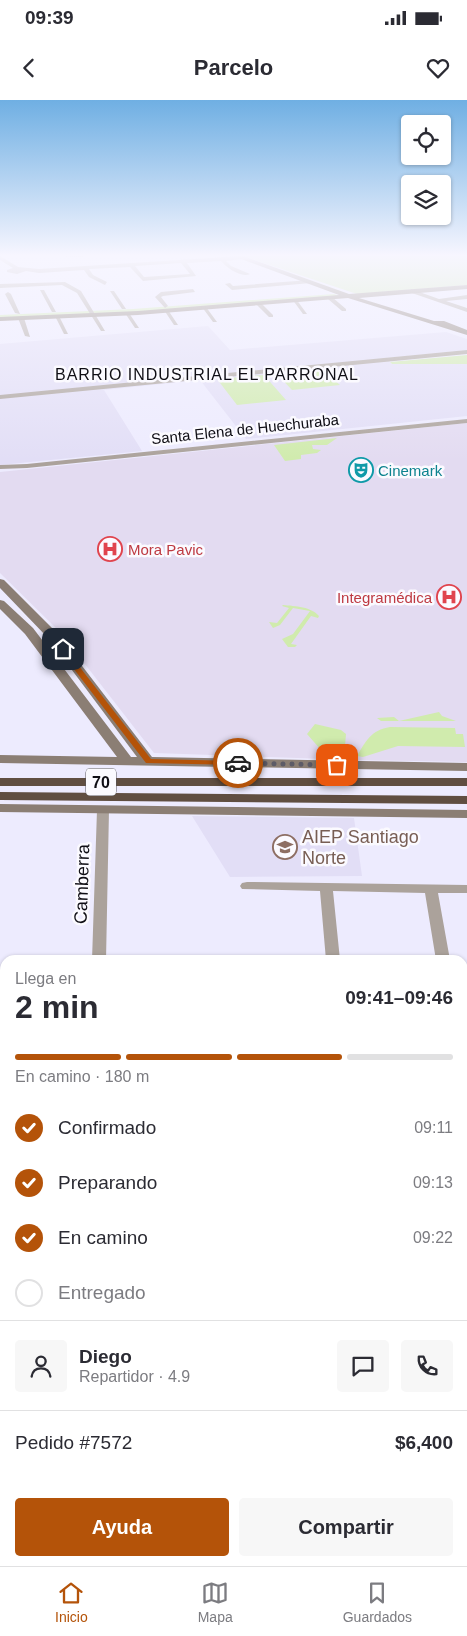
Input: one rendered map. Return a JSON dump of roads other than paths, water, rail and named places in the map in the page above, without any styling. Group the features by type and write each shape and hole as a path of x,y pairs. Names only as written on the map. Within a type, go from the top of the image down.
{"highway":[{"name":"70","path":"0,782 467,782"},
{"name":"70","path":"0,796 467,800"}],"street":[{"path":"22,323 28,336"},
{"path":"60,323 66,333"},
{"path":"99,323 103,330"},
{"path":"134,323 137,327"},
{"path":"434,323 467,333"},
{"path":"0,397 467,352"},
{"name":"Santa Elena de Huechuraba","path":"0,467 26,466 467,421"},
{"name":"Santa Elena de Huechuraba","path":"0,472 26,466"},
{"path":"0,582 52,635 148,762"},
{"path":"0,603 29,630 127,761"},
{"path":"0,759 467,767"},
{"path":"0,808 467,814"},
{"name":"Camberra","path":"99,955 103,810"},
{"path":"247,886 467,888"},
{"path":"326,887 333,955"},
{"path":"430,888 442,955"}],"place":[{"name":"Cinemark","path":"361,470"},
{"name":"Mora Pavic","path":"110,549"},
{"name":"Integramédica","path":"449,597"},
{"name":"AIEP Santiago Norte","path":"285,847"}],"district":[{"name":"BARRIO INDUSTRIAL EL PARRONAL","path":"207,374"}]}
